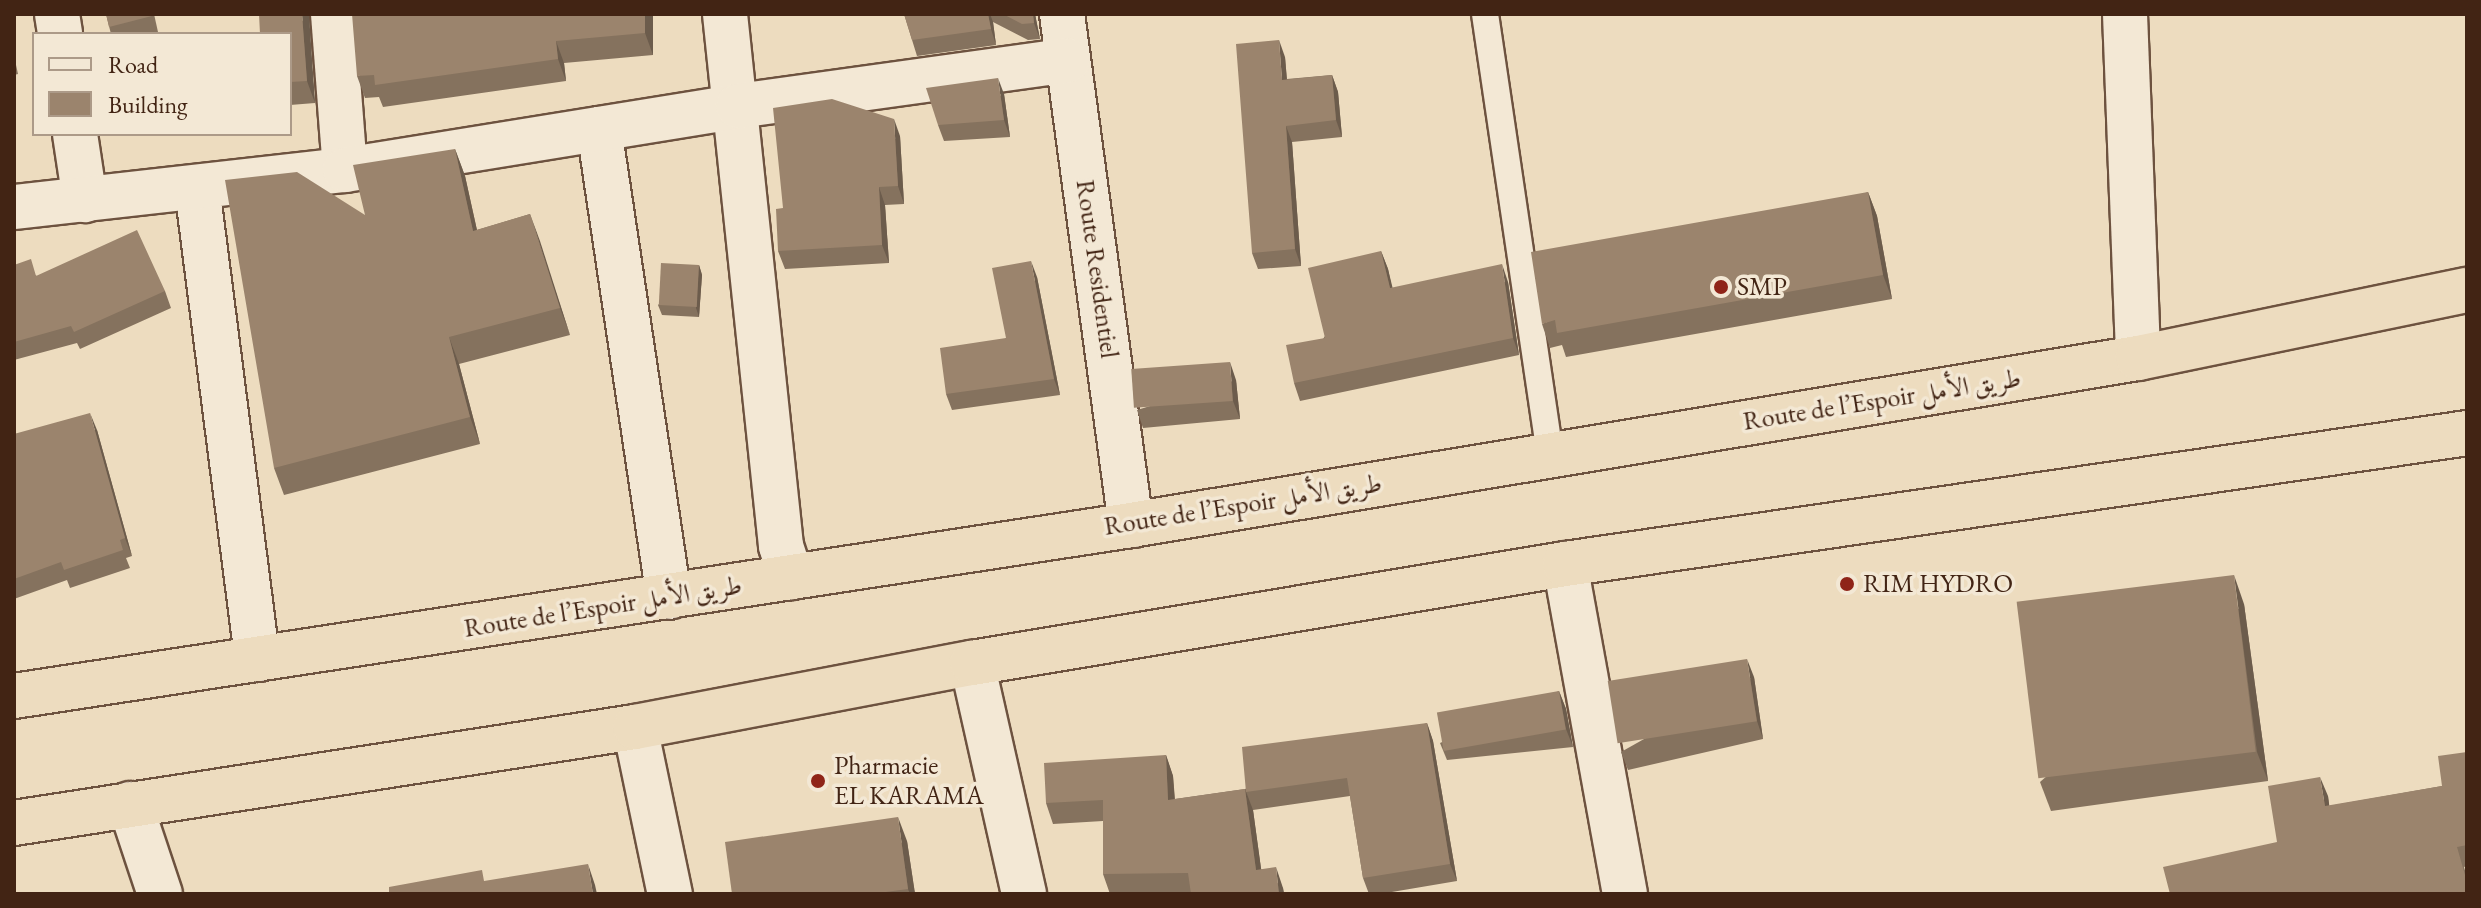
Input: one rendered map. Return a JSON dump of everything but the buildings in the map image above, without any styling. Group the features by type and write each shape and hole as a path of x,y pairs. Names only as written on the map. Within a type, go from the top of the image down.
{"highway":[{"name":"Route de l’Espoir طريق الأمل","path":"14,696 1131,525 2138,358 2467,290"},
{"path":"14,823 635,727 972,663 1565,564 2467,433"}],"street":[{"path":"333,14 345,170"},
{"path":"725,14 738,106 781,546 791,577"},
{"name":"Route Residentiel","path":"1062,14 1131,525"},
{"path":"2125,14 2138,358"},
{"path":"14,207 345,170 738,106 1068,60"},
{"path":"599,129 669,597"},
{"path":"75,136 85,200"},
{"path":"197,188 257,659"},
{"path":"1565,564 1625,894"},
{"path":"972,663 1024,894"},
{"path":"635,727 670,894"},
{"path":"130,804 160,894"}],"lane":[{"path":"1485,14 1550,454"}],"place":[{"name":"SMP","path":"1721,287"},
{"name":"RIM HYDRO","path":"1847,584"},
{"name":"Pharmacie EL KARAMA","path":"818,781"}]}
